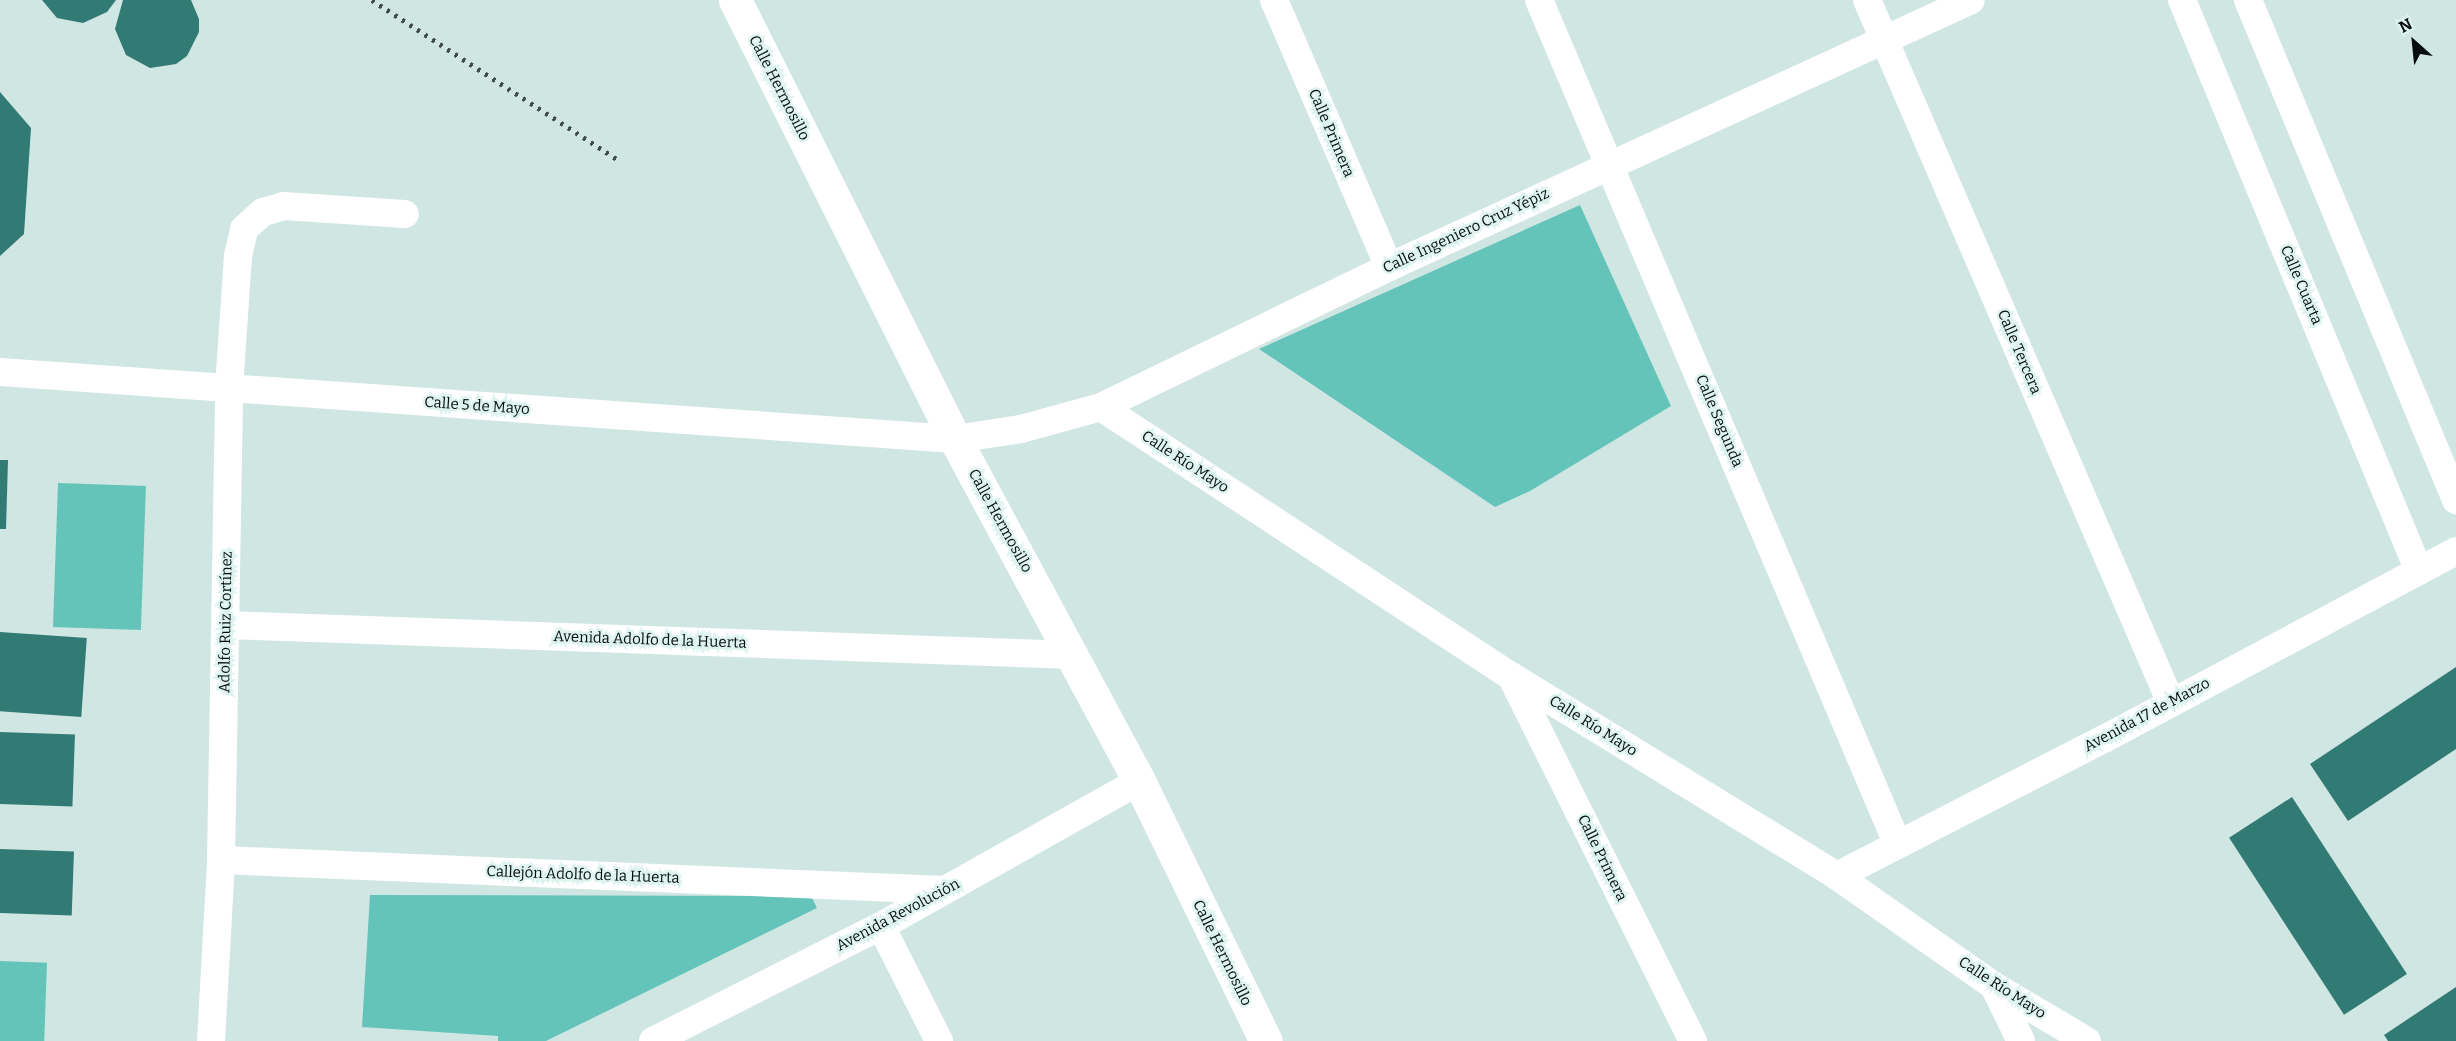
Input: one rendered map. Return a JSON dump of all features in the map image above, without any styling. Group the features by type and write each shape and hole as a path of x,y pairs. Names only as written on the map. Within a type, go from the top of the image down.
{"street":[{"name":"Calle Hermosillo","path":"735,0 955,439 1074,656 1139,781 1266,1041"},
{"name":"Calle Primera","path":"1274,0 1389,267"},
{"name":"Calle Segunda","path":"1539,0 1611,164 1897,843"},
{"name":"Calle Tercera","path":"1867,0 2171,703"},
{"name":"Calle Ingeniero Cruz Yépiz","path":"955,439 1021,429 1101,407 1389,267 1971,0"},
{"name":"Calle Cuarta","path":"2182,0 2419,571"},
{"path":"2248,0 2456,501"},
{"name":"Adolfo Ruiz Cortínez","path":"210,1041 220,860 229,388 238,256 244,229 262,212 284,206 405,214"},
{"name":"Calle 5 de Mayo","path":"0,372 955,439"},
{"name":"Calle Río Mayo","path":"1101,407 1511,676 1837,876 1994,986 2087,1041"},
{"name":"Avenida 17 de Marzo","path":"1837,876 2171,703 2456,551"},
{"name":"Avenida Adolfo de la Huerta","path":"226,625 1074,656"},
{"name":"Calle Primera","path":"1511,676 1692,1041"},
{"name":"Avenida Revolución","path":"653,1041 881,926 1139,781"},
{"name":"Callejón Adolfo de la Huerta","path":"220,860 945,890"},
{"path":"881,926 939,1041"},
{"path":"1994,986 2021,1041"}],"shaded area":[{"path":"1580,205 1671,406 1530,491 1495,507 1259,349"},
{"path":"58,483 146,486 141,630 53,627"},
{"path":"370,895 811,896 817,908 546,1041 498,1041 498,1036 362,1027"},
{"path":"0,961 47,963 44,1041 0,1041"}],"building":[{"path":"42,0 116,0 107,12 83,23 57,18"},
{"path":"123,0 191,0 199,19 199,32 187,56 176,64 150,68 126,55 115,29"},
{"path":"0,92 31,128 24,234 0,256"},
{"path":"0,460 8,460 6,529 0,529"},
{"path":"0,632 87,638 81,717 0,711"},
{"path":"2456,667 2456,749 2348,821 2310,764"},
{"path":"0,732 75,735 72,807 0,804"},
{"path":"2292,797 2407,974 2344,1015 2229,838"},
{"path":"0,849 74,852 72,916 0,913"},
{"path":"2456,987 2456,1041 2388,1041 2384,1035"}],"railway":[{"path":"372,0 617,159"}]}
